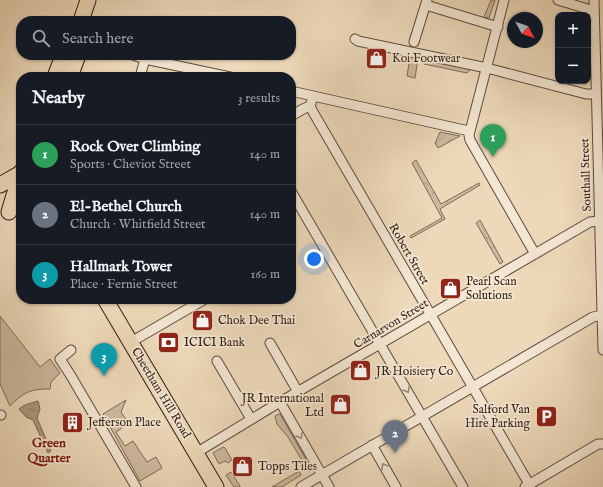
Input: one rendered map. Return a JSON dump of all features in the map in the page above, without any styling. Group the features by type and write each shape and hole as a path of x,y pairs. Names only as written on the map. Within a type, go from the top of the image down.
{"highway":[{"path":"73,16 78,0"},
{"path":"83,16 88,0"},
{"path":"91,16 96,0"},
{"path":"57,72 61,60"},
{"path":"72,72 76,60"},
{"path":"0,185 16,176"},
{"path":"10,213 16,191"},
{"name":"Cheetham Hill Road","path":"108,304 216,487"}],"street":[{"path":"504,0 469,131 470,140 535,254"},
{"path":"558,0 594,11"},
{"name":"Southall Street","path":"594,0 603,350"},
{"path":"414,42 427,2 498,27"},
{"path":"355,39 358,41 487,68 586,94 596,94"},
{"path":"141,72 145,60"},
{"path":"150,60 206,72"},
{"path":"296,93 469,131"},
{"path":"296,113 310,106 313,96"},
{"name":"Robert Street","path":"310,106 473,387 527,486"},
{"path":"296,200 463,487"},
{"name":"Carnarvon Street","path":"196,453 251,419 590,222 599,221"},
{"path":"131,342 196,304"},
{"path":"301,487 596,315 602,315"},
{"path":"270,343 298,392"},
{"path":"71,350 60,359 136,487"},
{"path":"217,361 251,419"},
{"path":"280,402 329,487"},
{"path":"527,486 598,444 603,444"},
{"path":"372,445 396,487"}],"green space":[{"path":"491,0 495,0 489,18 484,17"},
{"path":"410,57 418,59 415,78 407,76"},
{"path":"423,60 471,69 467,73 424,64"},
{"path":"440,132 460,136 438,148 435,143"},
{"path":"416,160 441,204 479,183 480,185 440,209 445,219 411,238 410,236 442,218 412,163"},
{"path":"480,220 503,262 500,264 476,223"},
{"path":"0,316 40,367 50,359 60,373 51,382 50,389 28,392 19,397 10,406 0,384"},
{"path":"126,400 121,412 128,424 116,432 125,446 133,441 147,462 156,457 162,468 140,481 103,414"},
{"path":"279,414 311,468 309,472 288,437 277,424 275,416"},
{"path":"223,447 232,460 228,463 225,461 219,464 213,453"},
{"path":"299,471 301,475 282,487 272,487"},
{"path":"231,472 240,487 234,487 226,475"}],"water":[{"path":"38,401 40,409 37,418 51,451 48,453 33,420 26,417 19,409 25,405"}],"place":[{"name":"Koi Footwear","path":"376,58"},
{"name":"Rock Over Climbing","path":"493,157"},
{"name":"Pearl Scan Solutions","path":"451,288"},
{"name":"Chok Dee Thai","path":"203,320"},
{"name":"ICICI Bank","path":"169,342"},
{"name":"JR Hoisiery Co","path":"361,371"},
{"name":"Hallmark Tower","path":"104,376"},
{"name":"JR International Ltd","path":"340,405"},
{"name":"Salford Van Hire Parking","path":"546,416"},
{"name":"Jefferson Place","path":"72,422"},
{"name":"El-Bethel Church","path":"395,453"},
{"name":"Topps Tiles","path":"243,466"}],"district":[{"name":"Green Quarter","path":"49,450"}]}
